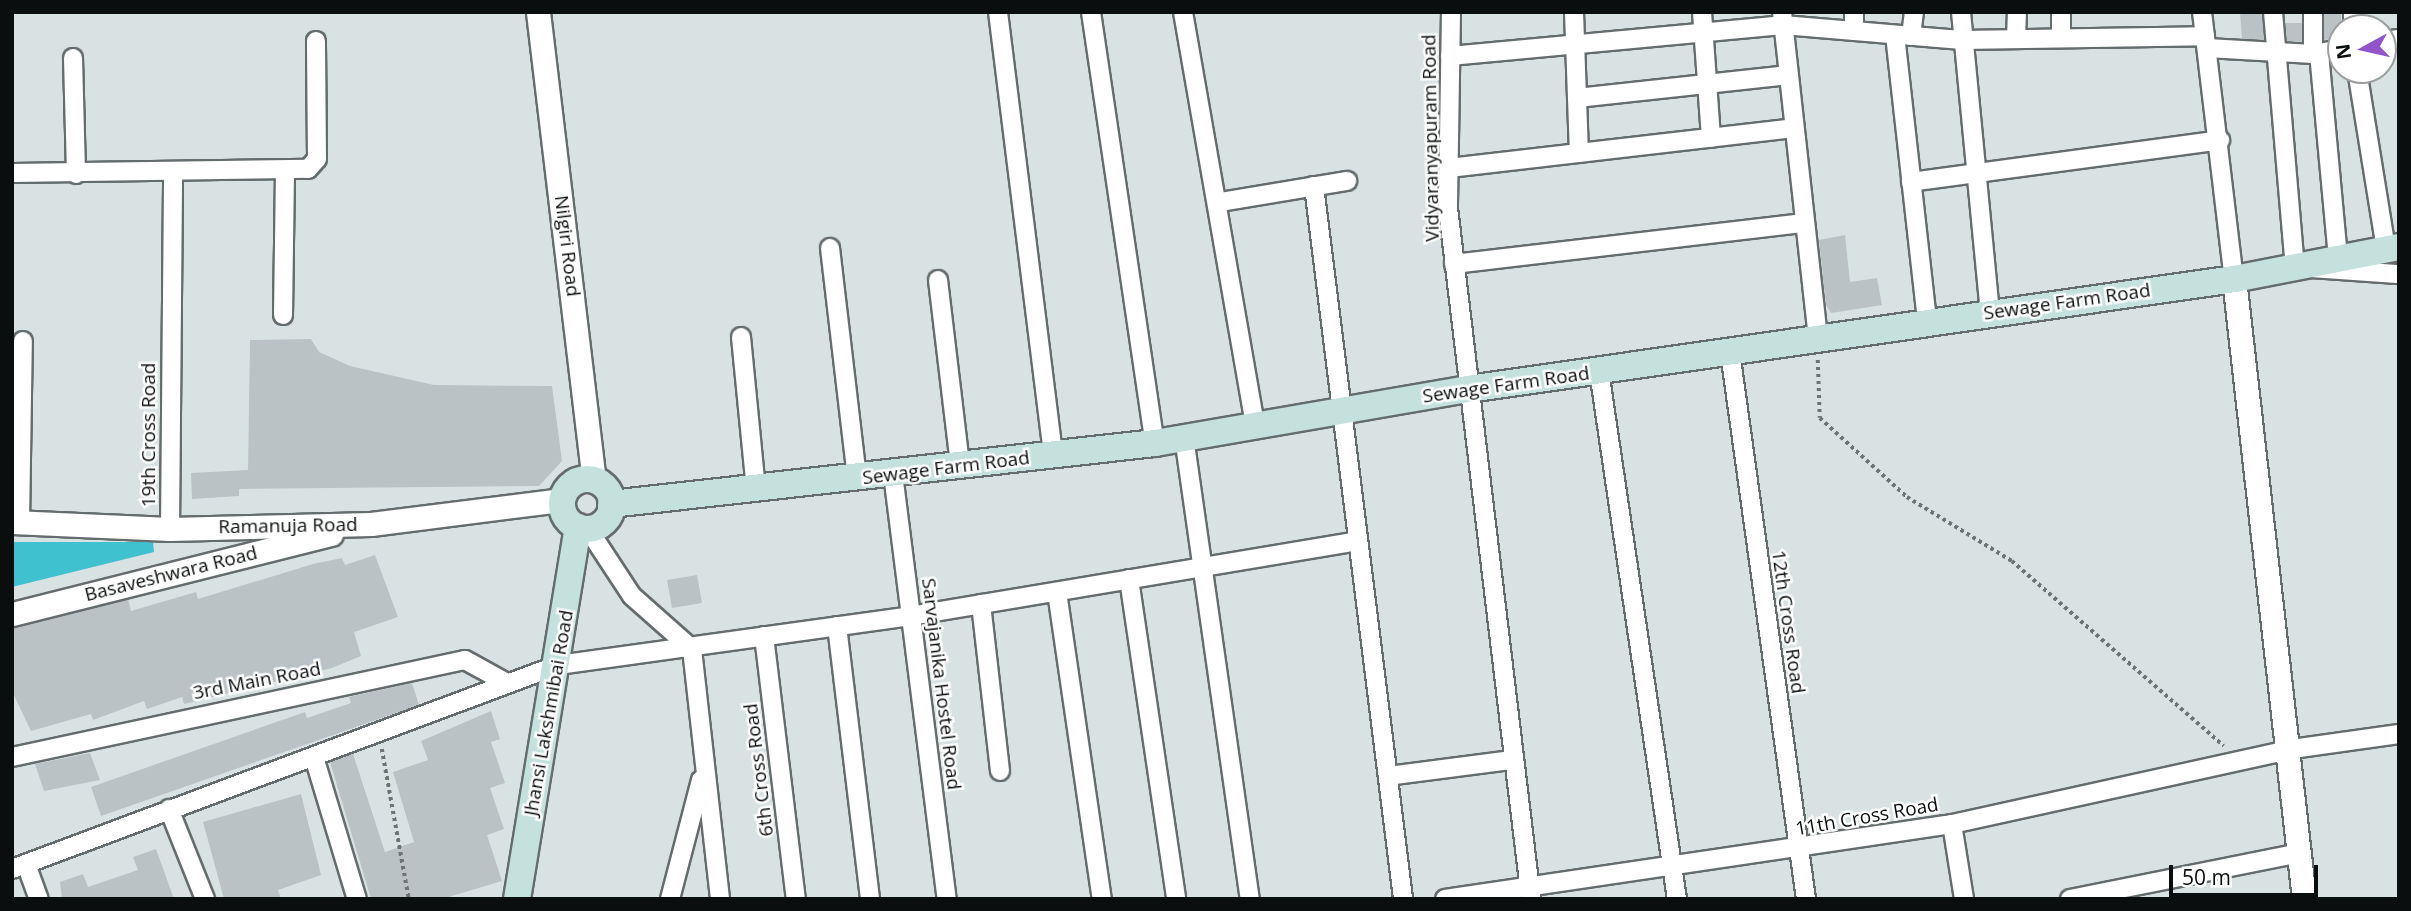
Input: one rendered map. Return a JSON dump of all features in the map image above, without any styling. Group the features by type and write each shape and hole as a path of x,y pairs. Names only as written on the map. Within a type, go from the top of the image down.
{"main road":[{"name":"Sewage Farm Road","path":"611,504 756,491 960,464 1155,443 1469,389 1927,321 2234,279 2393,248"},
{"path":"594,480 607,489 611,504 604,522 583,528 565,516 562,500 570,485 594,480"},
{"name":"Jhansi Lakshmibai Road","path":"517,899 583,528"}],"street":[{"name":"Nilgiri Road","path":"538,12 594,480"},
{"path":"998,12 1054,455"},
{"path":"1091,12 1155,443"},
{"path":"1183,12 1221,202 1255,426"},
{"name":"Vidyaranyapuram Road","path":"1451,12 1449,168 1454,264 1511,760 1530,892"},
{"path":"1574,12 1579,153"},
{"path":"1702,12 1712,138"},
{"path":"1854,12 1854,31"},
{"path":"1914,12 1903,35 1911,182 1927,321"},
{"path":"1961,12 1973,173 1990,313"},
{"path":"2016,39 2017,12"},
{"path":"2061,12 2061,38"},
{"path":"2203,12 2291,749 2304,899"},
{"path":"2273,12 2274,51 2295,267 2399,274"},
{"path":"2313,12 2338,259"},
{"path":"1450,56 1574,42 1703,32 1783,19 1854,31 1961,40 2061,38 2206,42 2274,51 2327,51"},
{"path":"1783,19 1818,337"},
{"path":"12,173 173,174 285,172 308,169 317,159 316,41"},
{"path":"73,58 76,174"},
{"path":"1577,97 1788,75"},
{"path":"2360,84 2393,248"},
{"path":"1449,168 1794,128"},
{"path":"1911,182 2220,140"},
{"path":"283,315 285,172"},
{"name":"19th Cross Road","path":"170,529 173,174"},
{"path":"1221,202 1347,181"},
{"path":"1314,186 1403,899"},
{"path":"1454,264 1804,223"},
{"path":"830,248 856,479"},
{"path":"938,280 960,464"},
{"path":"741,337 756,491"},
{"path":"16,522 23,341"},
{"name":"12th Cross Road","path":"1730,352 1806,899"},
{"path":"1599,371 1677,899"},
{"path":"1184,437 1250,899"},
{"name":"Sarvajanika Hostel Road","path":"893,474 947,899"},
{"name":"Ramanuja Road","path":"16,522 170,529 371,524 562,500"},
{"name":"Basaveshwara Road","path":"12,614 371,524"},
{"path":"583,528 632,596 692,649 720,899"},
{"path":"39,899 19,867 314,757 505,682 558,665 692,649 764,636 911,616 1358,541"},
{"path":"1129,579 1176,899"},
{"path":"1057,592 1102,899"},
{"path":"981,604 1000,771"},
{"path":"837,626 870,899"},
{"name":"6th Cross Road","path":"764,636 796,899"},
{"name":"3rd Main Road","path":"12,757 466,660 505,682"},
{"name":"11th Cross Road","path":"1445,899 1530,892 1952,824 2291,749 2399,734"},
{"path":"314,757 357,899"},
{"path":"1388,776 1511,760"},
{"path":"670,899 704,768"},
{"path":"169,809 205,899"},
{"path":"1952,824 1964,899"},
{"path":"2070,899 2300,853"}],"path":[{"path":"1818,337 1820,418 1907,497 2012,561 2170,705 2242,760"},
{"path":"379,732 409,899"}],"shaded area":[{"path":"12,542 153,542 154,552 12,587"}],"building":[{"path":"2240,12 2262,12 2264,40 2242,39"},
{"path":"2324,12 2341,12 2327,14 2327,40 2324,40"},
{"path":"2285,23 2302,23 2302,42 2287,41"},
{"path":"1845,235 1850,282 1877,278 1882,305 1831,313 1826,305 1819,240"},
{"path":"311,339 319,352 350,366 434,385 552,386 562,461 539,486 239,489 239,496 192,499 191,473 248,470 250,340"},
{"path":"375,555 398,617 354,632 361,656 332,668 184,704 182,697 147,709 144,701 93,720 91,714 31,731 12,691 12,628 128,599 131,611 196,592 198,599 313,564 342,558 345,565"},
{"path":"697,575 702,603 672,608 667,580"},
{"path":"412,683 419,705 101,816 91,787 305,712 307,718 351,703 349,697"},
{"path":"491,711 500,739 491,742 505,783 490,788 504,829 487,835 502,881 442,899 371,899 330,762 353,754 385,852 414,842 393,772 428,760 421,741"},
{"path":"90,753 100,780 44,791 35,764"},
{"path":"301,794 321,875 278,890 281,899 224,899 203,822"},
{"path":"156,849 174,899 62,899 60,882 83,874 88,887 138,870 133,857"}]}
